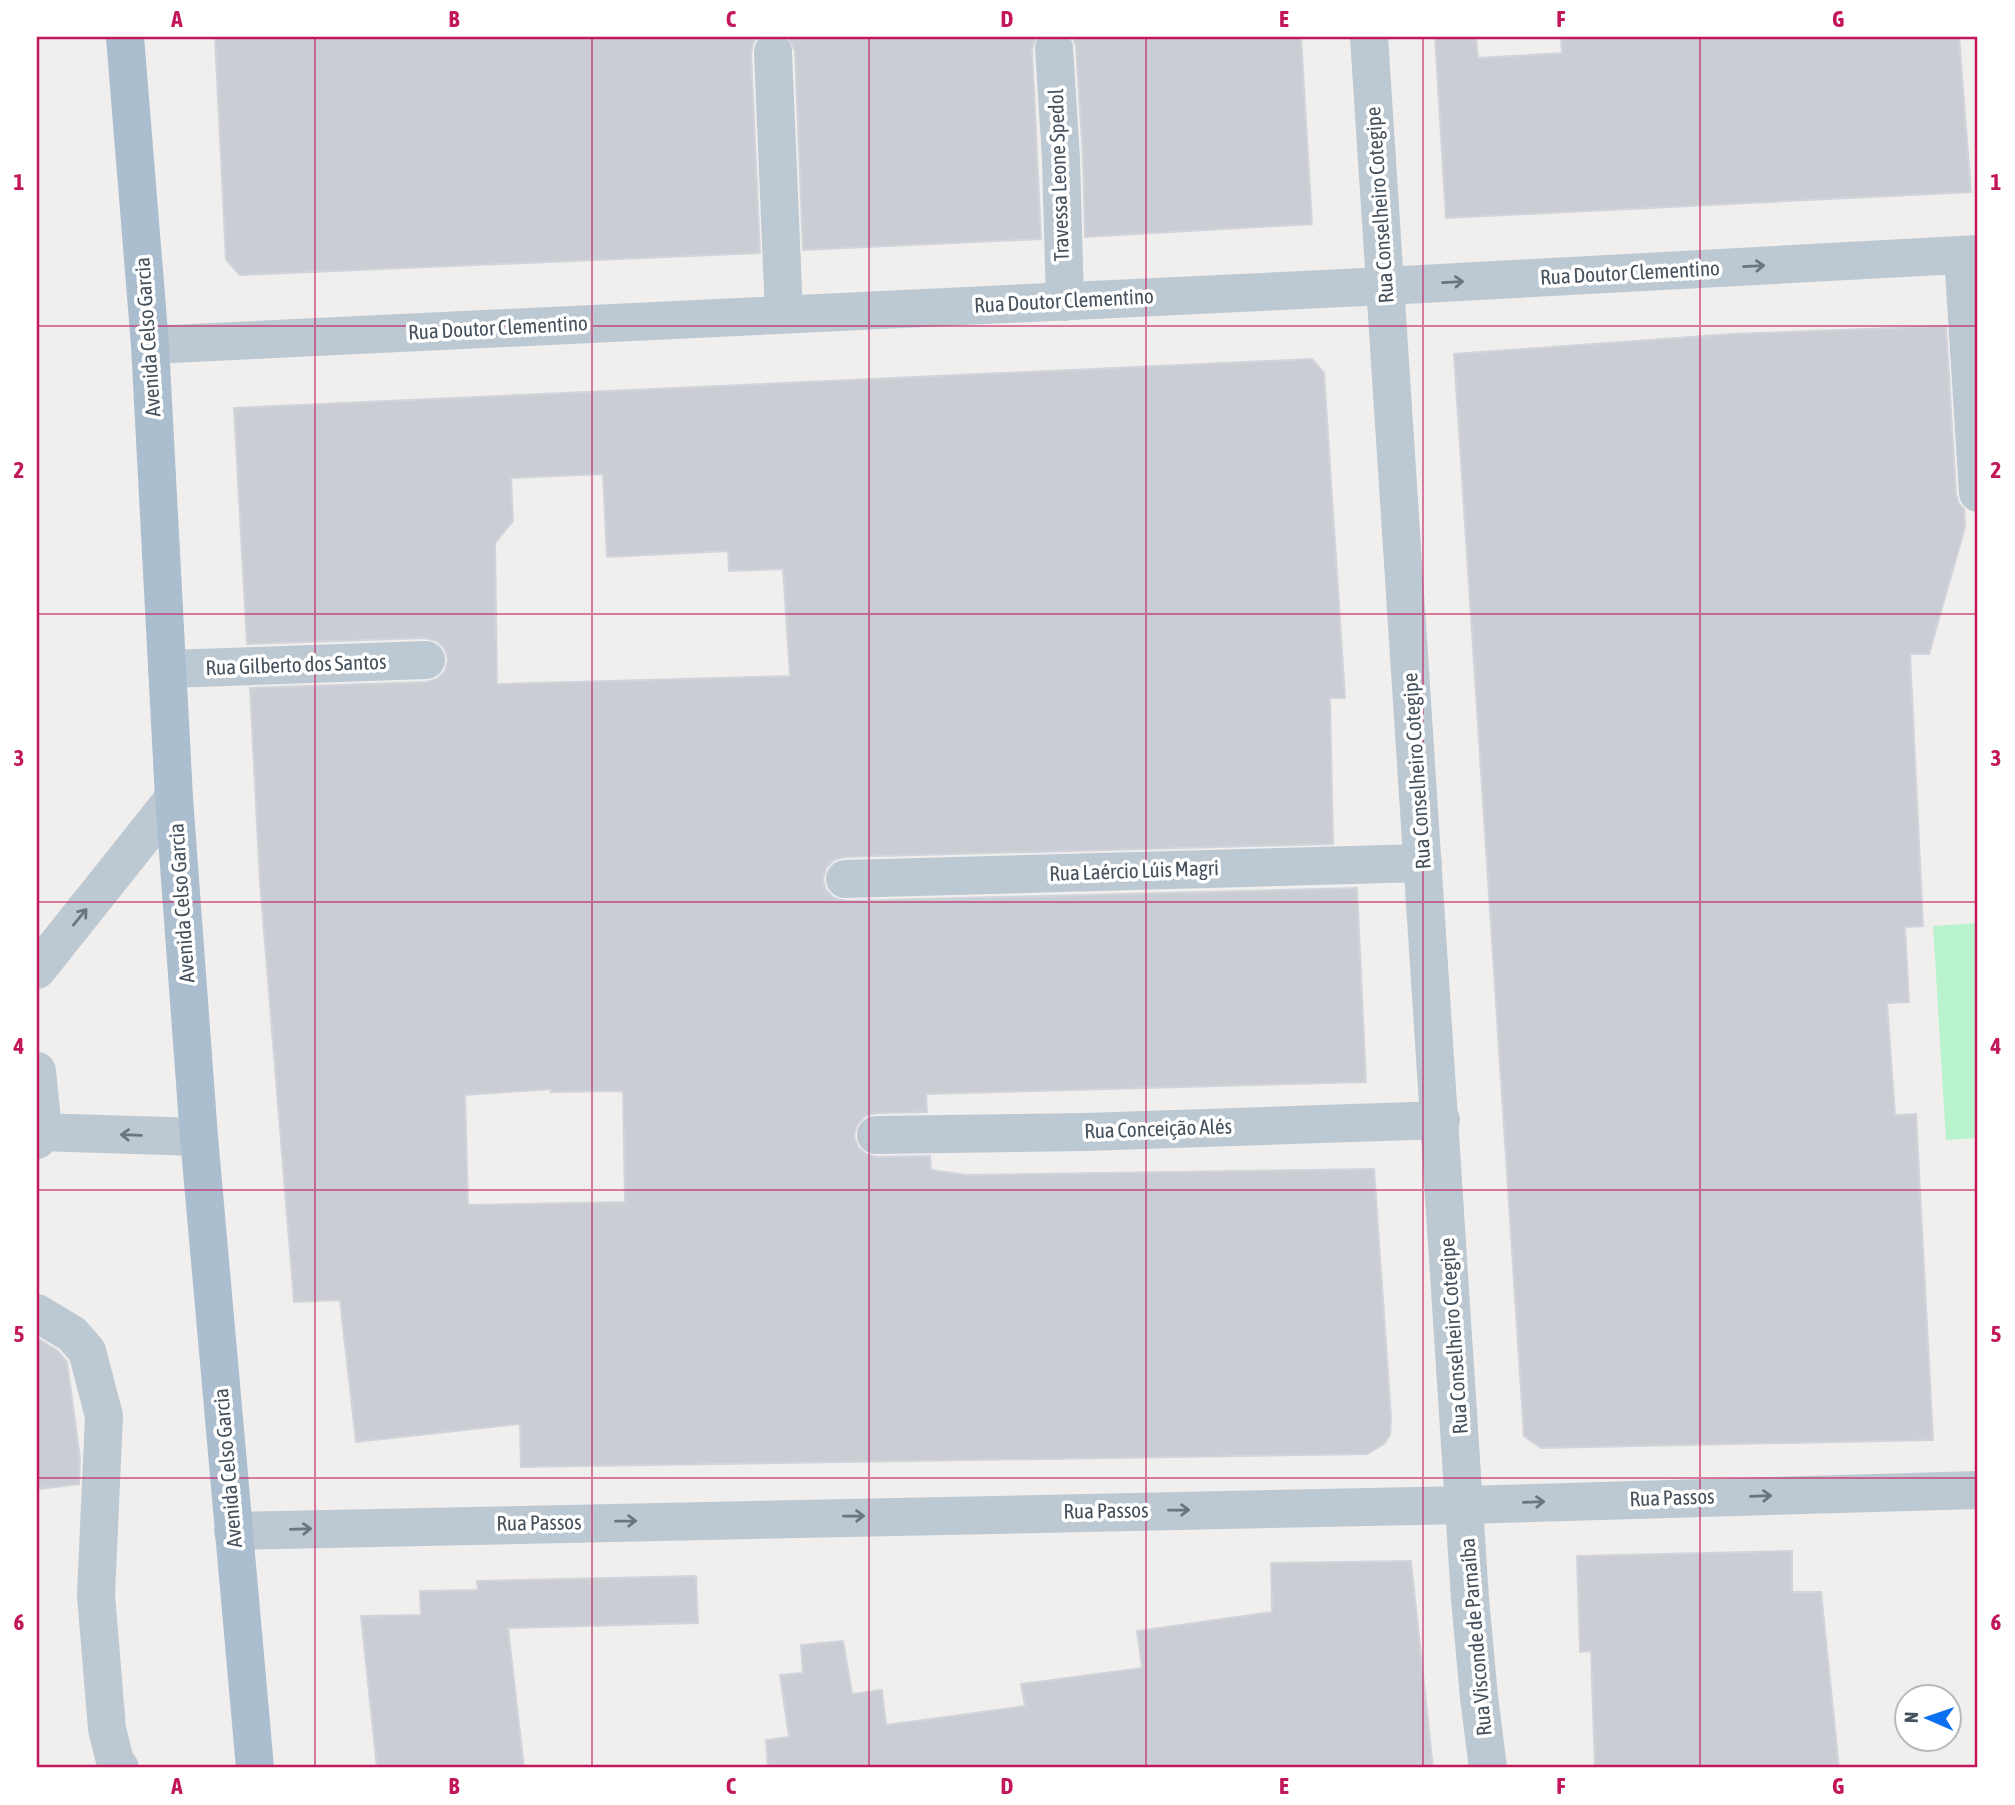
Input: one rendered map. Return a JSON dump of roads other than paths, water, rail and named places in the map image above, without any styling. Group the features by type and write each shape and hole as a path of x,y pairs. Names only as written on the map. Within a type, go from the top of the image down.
{"main road":[{"name":"Avenida Celso Garcia","path":"125,37 150,345 174,798 199,1137 255,1768"}],"street":[{"name":"Rua Conselheiro Cotegipe","path":"1369,37 1465,1505"},
{"name":"Travessa Leone Spedol","path":"1054,48 1065,302"},
{"path":"773,52 784,314"},
{"name":"Rua Doutor Clementino","path":"150,345 1065,302 1971,255"},
{"path":"1971,255 1978,493"},
{"name":"Rua Gilberto dos Santos","path":"167,669 426,660"},
{"path":"37,970 174,798"},
{"name":"Rua Laércio Lúis Magri","path":"845,879 1423,863"},
{"path":"37,1071 39,1135 199,1137"},
{"name":"Rua Conceição Alés","path":"876,1135 1085,1132 1441,1120"},
{"path":"37,1313 72,1334 87,1351 104,1416 96,1595 107,1729 115,1761 120,1768"},
{"name":"Rua Passos","path":"233,1531 1465,1505 1978,1490"},
{"name":"Rua Visconde de Parnaíba","path":"1465,1505 1479,1697 1488,1768"}]}
